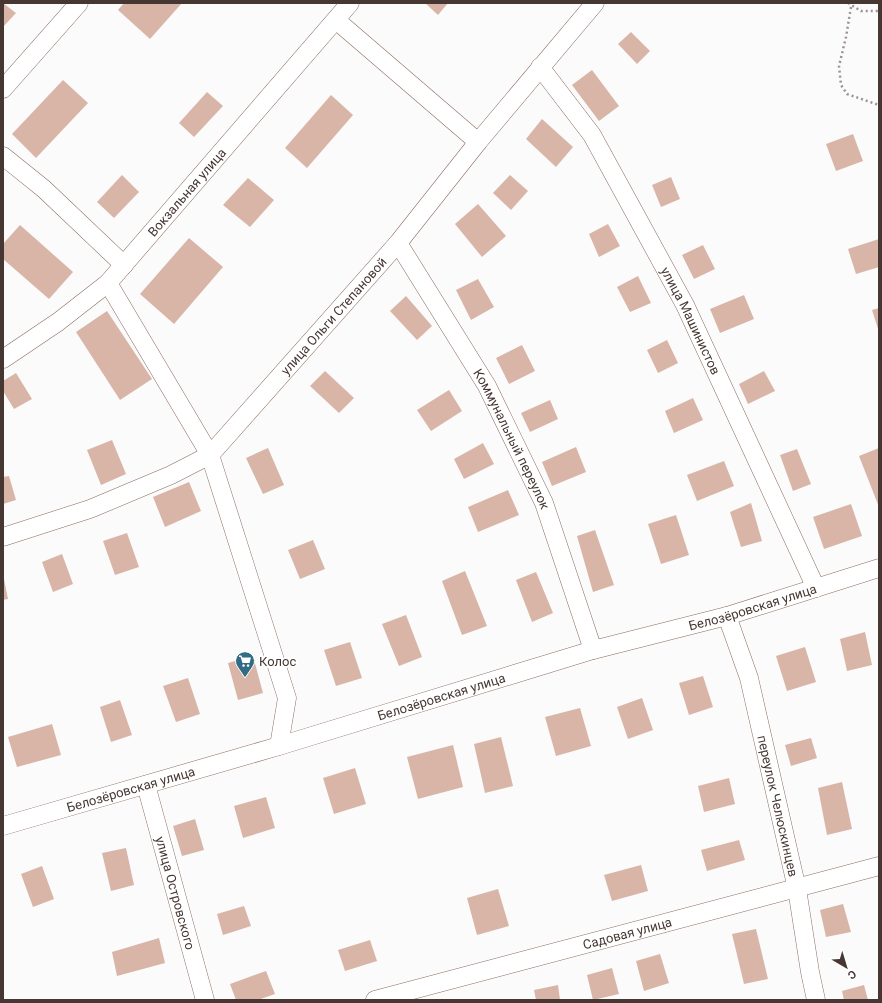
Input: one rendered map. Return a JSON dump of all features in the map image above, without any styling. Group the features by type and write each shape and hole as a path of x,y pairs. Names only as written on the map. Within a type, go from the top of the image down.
{"street":[{"path":"3,89 79,3"},
{"name":"Вокзальная улица","path":"3,359 58,322 108,283 350,3"},
{"name":"улица Ольги Степановой","path":"3,536 90,509 171,475 210,455 398,243 478,142 595,3"},
{"path":"336,20 478,142"},
{"name":"улица Машинистов","path":"540,67 592,135 685,305 816,588"},
{"path":"3,156 44,189 124,265"},
{"name":"Коммунальный переулок","path":"398,243 487,386 541,496 593,650"},
{"path":"108,283 210,455 287,698 279,746"},
{"name":"Белозёровская улица","path":"3,826 279,746 593,650 727,616 879,568"},
{"name":"переулок Челюскинцев","path":"727,616 749,678 797,889 816,1000"},
{"name":"улица Островского","path":"146,785 205,1000"},
{"name":"Садовая улица","path":"375,1000 879,866"}],"path":[{"path":"848,3 851,7 861,11 879,11"},
{"path":"851,7 839,66 841,85 847,94 879,105"}],"building":[{"path":"3,3 16,13 3,27"},
{"path":"124,3 182,3 150,39 118,10"},
{"path":"425,3 448,3 438,15"},
{"path":"631,32 650,51 637,64 618,44"},
{"path":"592,70 619,106 599,121 572,85"},
{"path":"63,80 88,103 36,158 12,134"},
{"path":"207,92 223,106 194,137 179,123"},
{"path":"331,95 353,115 307,168 285,148"},
{"path":"542,119 573,147 556,167 526,139"},
{"path":"853,134 863,161 836,171 826,144"},
{"path":"122,175 139,192 114,218 97,202"},
{"path":"510,175 528,191 511,210 493,193"},
{"path":"671,177 680,199 661,207 652,185"},
{"path":"248,178 274,200 250,227 223,205"},
{"path":"478,204 506,236 482,257 455,224"},
{"path":"608,224 620,246 599,257 589,234"},
{"path":"20,225 73,272 49,299 3,259 3,244"},
{"path":"189,238 223,267 174,324 140,294"},
{"path":"879,239 879,267 856,274 848,249"},
{"path":"703,245 715,269 694,279 682,255"},
{"path":"638,276 651,303 630,312 617,287"},
{"path":"478,279 494,307 471,320 456,290"},
{"path":"744,295 754,319 720,333 710,309"},
{"path":"406,296 432,326 417,340 390,311"},
{"path":"879,308 879,332 872,310"},
{"path":"107,311 152,379 120,400 76,332"},
{"path":"667,340 678,363 658,373 647,350"},
{"path":"522,345 535,371 509,384 496,358"},
{"path":"325,371 354,398 339,413 310,386"},
{"path":"764,371 775,391 748,404 739,384"},
{"path":"16,373 32,399 14,409 3,391 3,381"},
{"path":"449,390 462,411 431,431 417,410"},
{"path":"693,398 703,420 674,433 665,411"},
{"path":"550,400 558,419 530,432 521,413"},
{"path":"112,440 126,474 101,485 87,450"},
{"path":"483,443 494,464 464,479 454,459"},
{"path":"576,447 586,472 552,486 542,462"},
{"path":"268,448 284,485 263,494 246,458"},
{"path":"879,448 879,507 859,456"},
{"path":"797,449 811,484 793,491 780,455"},
{"path":"724,461 734,486 697,501 687,475"},
{"path":"9,476 16,500 3,504 3,477"},
{"path":"189,482 201,511 165,527 153,497"},
{"path":"508,490 519,515 478,532 468,507"},
{"path":"751,503 762,541 741,547 730,512"},
{"path":"851,504 862,536 824,549 813,517"},
{"path":"676,515 689,555 661,564 648,524"},
{"path":"595,530 614,585 593,592 577,536"},
{"path":"127,533 139,567 115,575 103,541"},
{"path":"313,540 325,569 300,579 288,550"},
{"path":"62,554 73,584 53,592 42,562"},
{"path":"465,571 487,626 462,635 442,581"},
{"path":"536,572 553,613 532,622 516,580"},
{"path":"4,579 8,599 3,600 3,580"},
{"path":"406,615 422,657 399,666 382,624"},
{"path":"865,632 872,665 847,671 840,639"},
{"path":"350,642 362,678 336,686 324,650"},
{"path":"805,647 816,682 787,691 776,656"},
{"name":"Колос","path":"253,656 263,693 238,700 228,663"},
{"path":"703,676 713,707 689,715 679,683"},
{"path":"188,678 200,714 176,722 163,686"},
{"path":"642,698 653,730 628,739 617,707"},
{"path":"120,700 132,735 111,742 100,707"},
{"path":"580,708 591,746 556,756 545,717"},
{"path":"52,724 61,755 17,767 8,737"},
{"path":"501,737 513,786 485,793 474,744"},
{"path":"811,738 817,758 791,766 785,745"},
{"path":"453,745 463,787 418,799 407,757"},
{"path":"355,768 366,804 334,814 323,778"},
{"path":"729,778 735,804 704,812 698,786"},
{"path":"842,782 852,829 827,835 818,788"},
{"path":"266,797 275,828 243,838 234,806"},
{"path":"195,819 204,850 182,856 173,826"},
{"path":"739,840 745,860 707,871 701,850"},
{"path":"126,848 134,885 111,891 102,853"},
{"path":"641,865 648,891 612,901 604,875"},
{"path":"42,866 54,899 33,907 21,874"},
{"path":"498,889 509,926 477,935 467,898"},
{"path":"843,904 851,932 826,937 820,910"},
{"path":"244,906 251,926 223,935 217,914"},
{"path":"756,929 768,979 744,984 732,934"},
{"path":"159,938 165,963 117,976 112,952"},
{"path":"370,940 377,961 345,971 338,950"},
{"path":"660,954 669,983 644,991 636,961"},
{"path":"612,968 619,994 593,1000 587,975"},
{"path":"266,971 275,994 258,1000 236,1000 230,984"},
{"path":"558,985 560,1000 536,1000 534,990"},
{"path":"864,985 868,1000 844,1000 842,991"}],"place":[{"name":"Колос","path":"245,678"}]}
